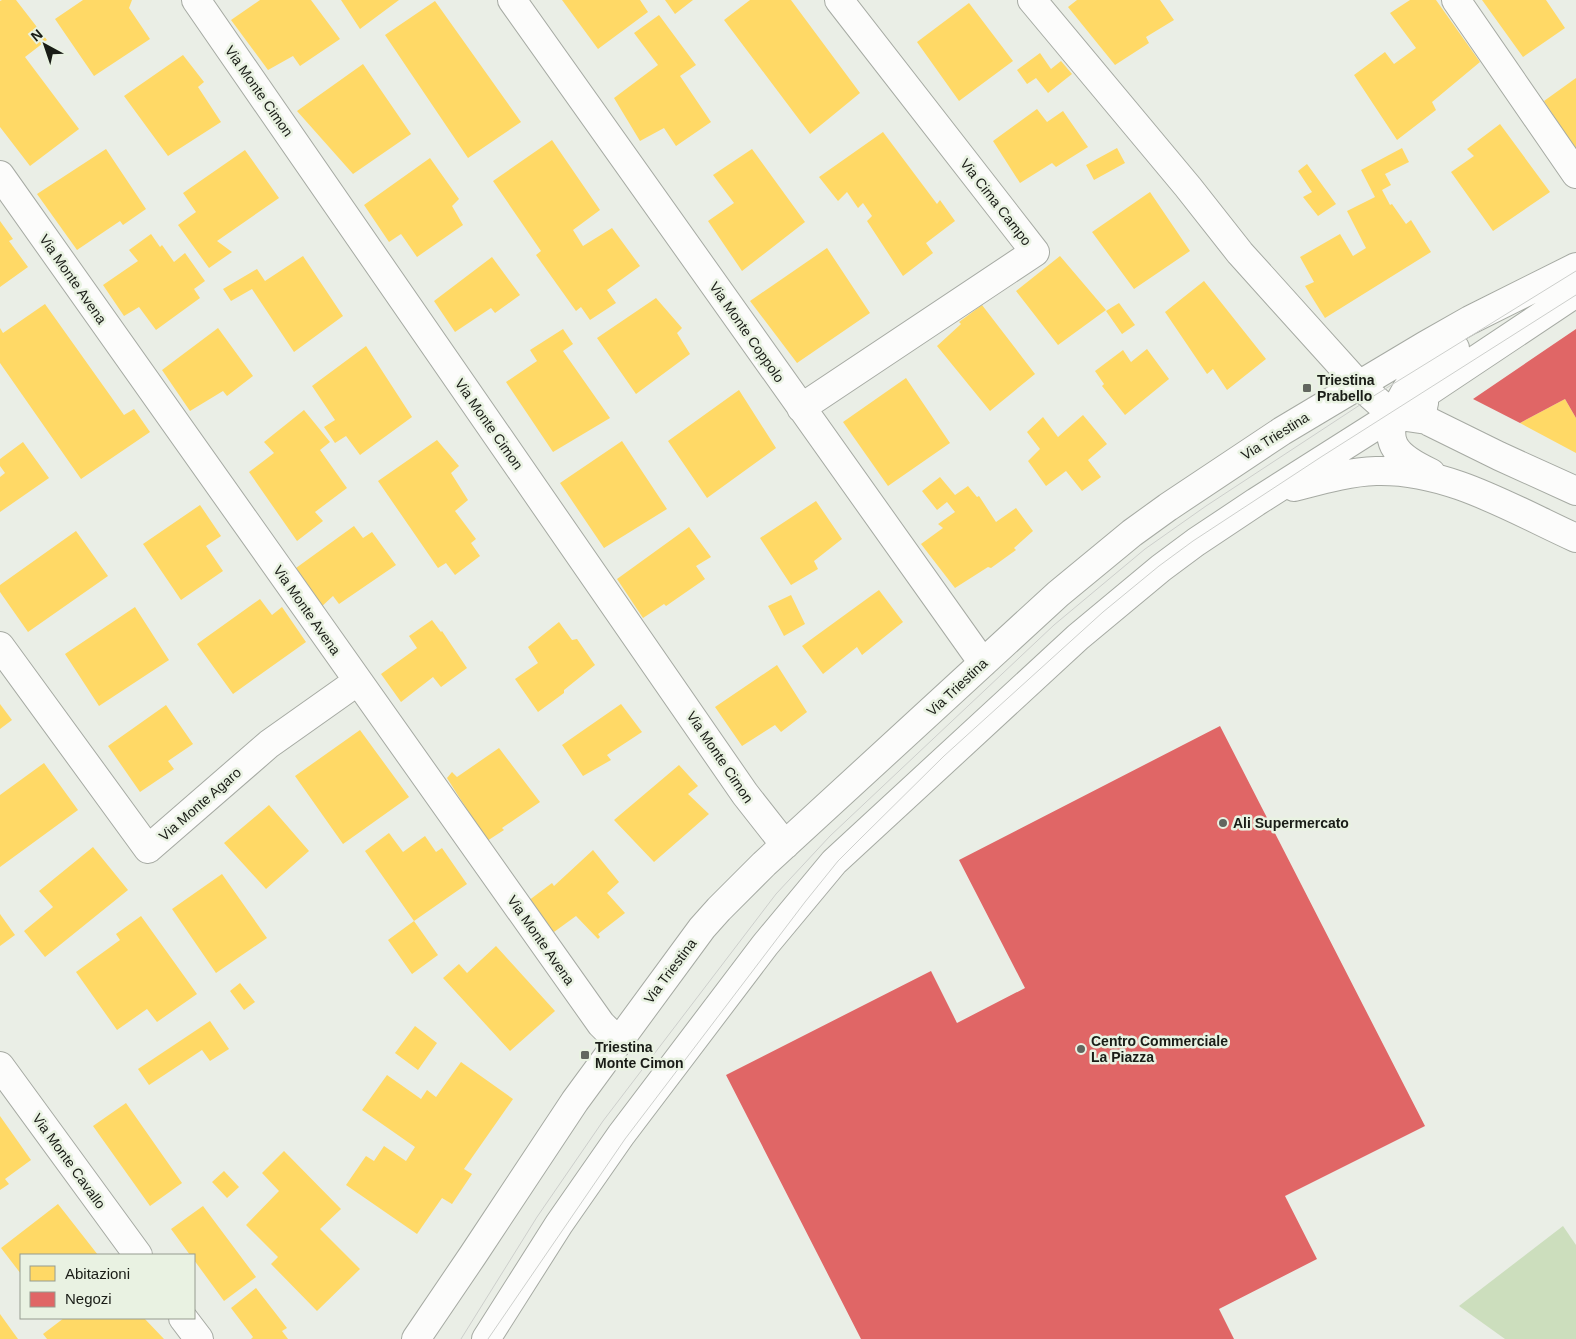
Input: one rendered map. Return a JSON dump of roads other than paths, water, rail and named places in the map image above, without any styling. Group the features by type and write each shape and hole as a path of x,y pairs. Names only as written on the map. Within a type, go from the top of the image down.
{"street":[{"name":"Via Monte Cimon","path":"196,0 749,800 785,845"},
{"name":"Via Monte Coppolo","path":"512,0 983,663"},
{"name":"Via Cima Campo","path":"801,408 1035,252 839,0"},
{"path":"1032,0 1188,186 1240,253 1359,385 1393,415 1427,420 1499,456 1576,491"},
{"path":"1456,0 1576,174"},
{"name":"Via Monte Avena","path":"0,175 609,1033"},
{"name":"Via Triestina","path":"416,1339 566,1115 609,1033 742,885 785,845 1058,594 1132,533 1232,463 1282,431 1470,320 1576,267"},
{"path":"1536,286 1520,297 1491,327 1424,368 1412,380 1393,415 1390,428 1391,436 1396,449 1411,464 1576,538"},
{"path":"486,1339 559,1224 621,1135 766,944 834,862 986,720 1084,632 1196,542 1393,415 1576,293"},
{"path":"1427,420 1422,410 1428,392"},
{"path":"1271,493 1343,474 1376,471 1416,474 1446,480"},
{"name":"Via Monte Agaro","path":"0,646 148,849 269,744 358,681"},
{"name":"Via Monte Cavallo","path":"0,1066 137,1254"},
{"name":"Via Triestina","path":"432,1339 473,1256"},
{"path":"184,1319 199,1339"}],"tram line":[{"path":"461,1339 537,1217 603,1121 776,894 830,836 1054,625 1145,549 1206,506 1372,397 1576,271"},
{"path":"488,1339 625,1139 805,902 838,861 944,756 1103,612 1193,541 1321,457 1576,295"}],"place":[{"name":"Triestina Prabello","path":"1307,388"},
{"name":"Ali Supermercato","path":"1223,823"},
{"name":"Centro Commerciale La Piazza","path":"1081,1049"},
{"name":"Triestina Monte Cimon","path":"585,1055"}]}
